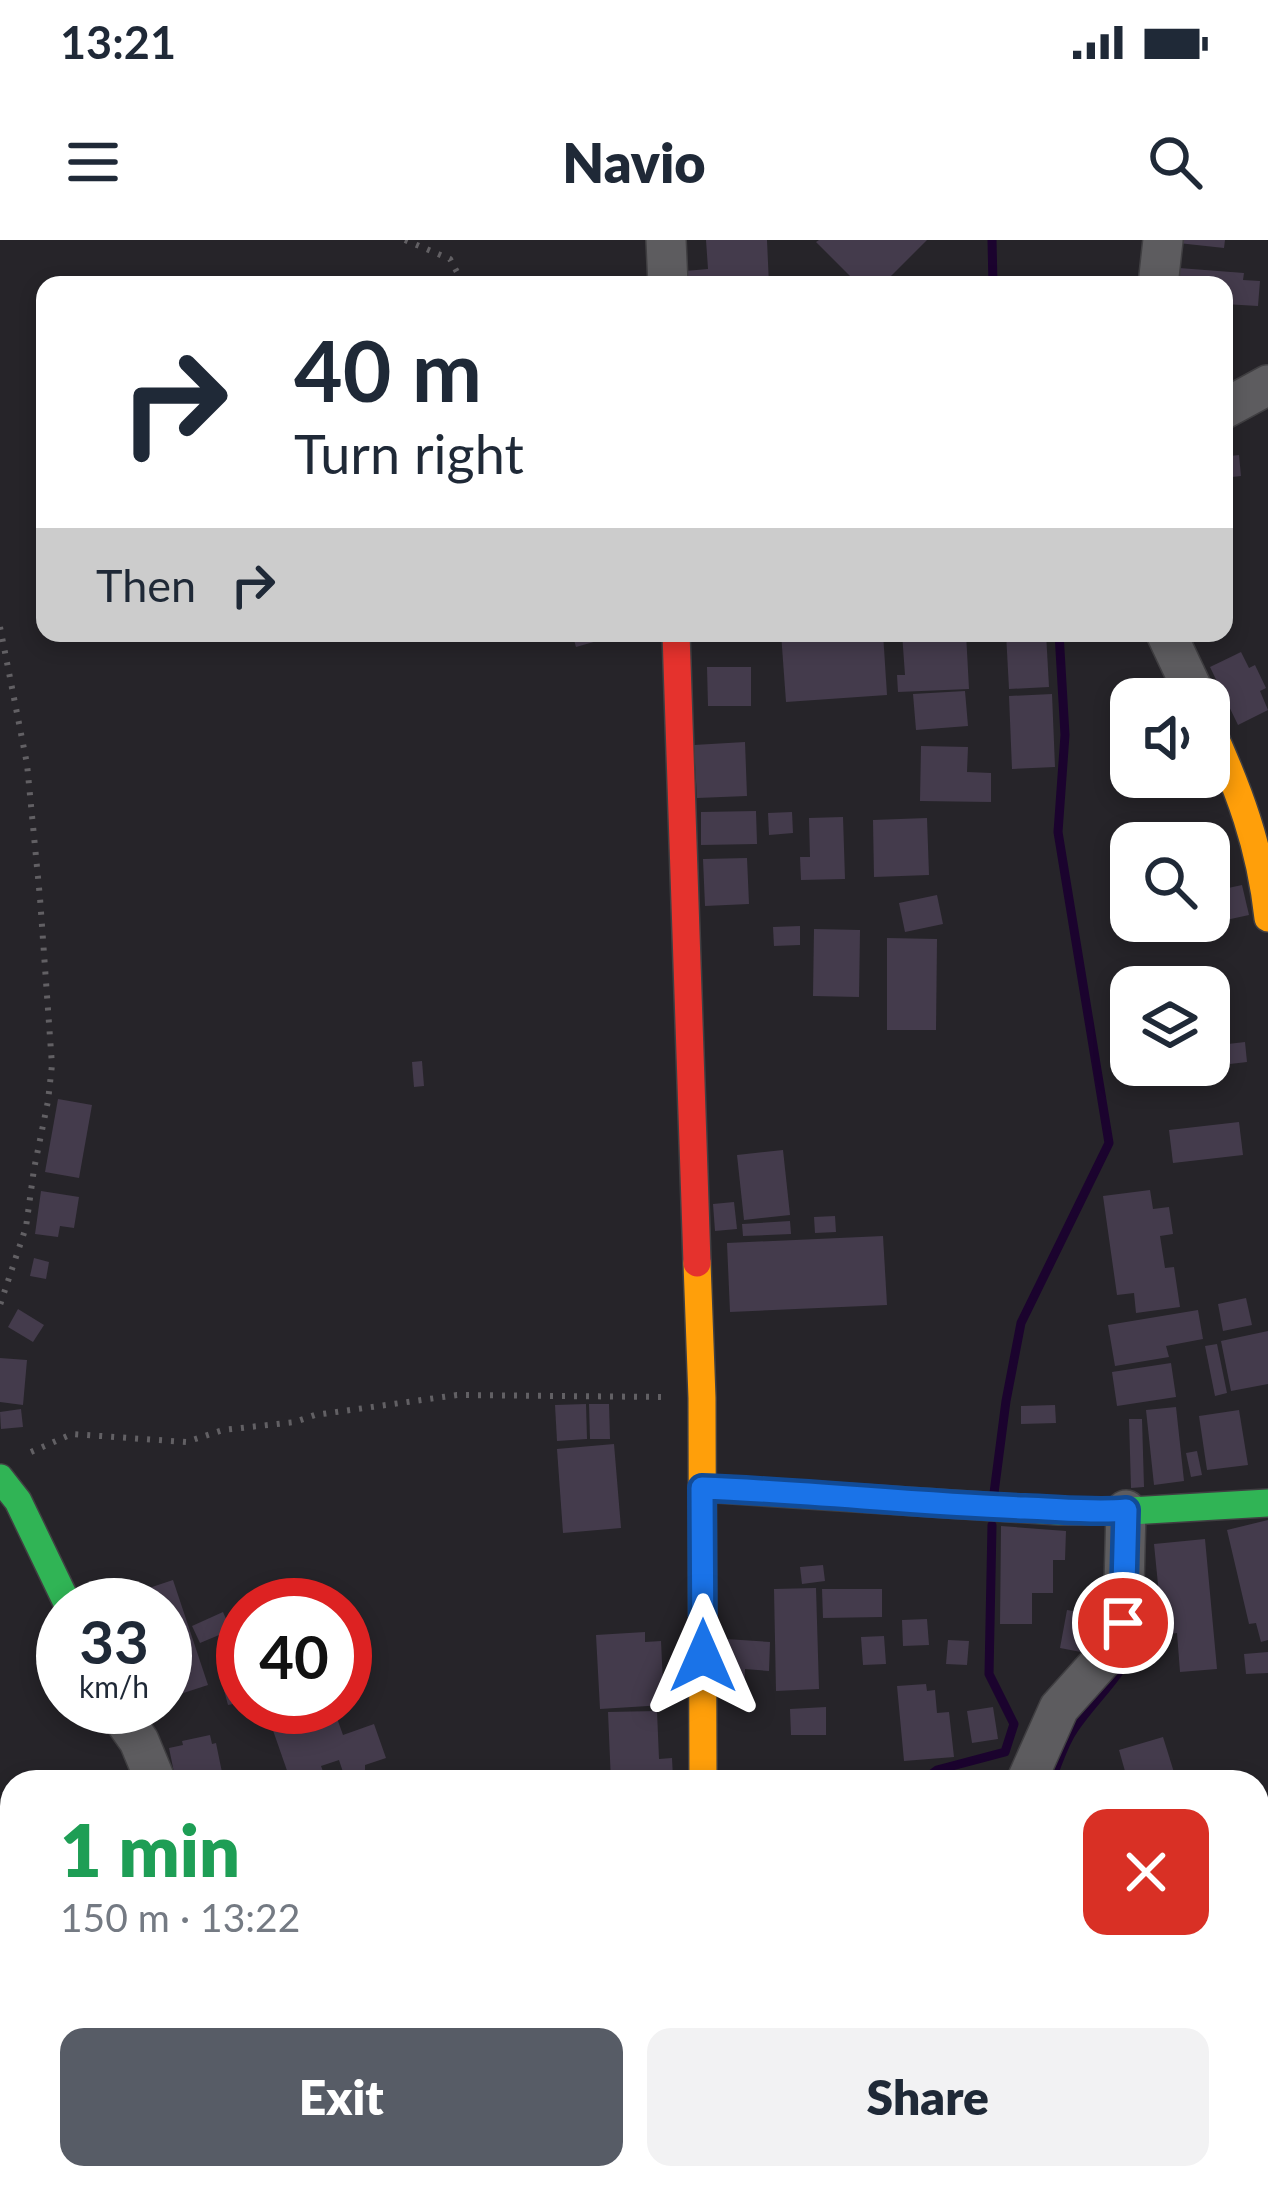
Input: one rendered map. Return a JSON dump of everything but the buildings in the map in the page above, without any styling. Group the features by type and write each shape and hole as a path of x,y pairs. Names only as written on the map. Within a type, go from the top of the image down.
{"street":[{"path":"666,240 668,276"},
{"path":"1158,276 1162,240"},
{"path":"1233,404 1268,385"},
{"path":"676,642 702,1398 703,1770"},
{"path":"1170,642 1187,678"},
{"path":"1230,769 1264,881 1268,918"},
{"path":"9,1468 18,1501 55,1578"},
{"path":"702,1488 983,1507 1126,1510 1268,1503"},
{"path":"1031,1770 1059,1708 1111,1650 1123,1623 1126,1510"},
{"path":"134,1734 151,1770"}],"path":[{"path":"404,240 450,260 459,276"},
{"path":"0,627 27,764 52,1065 26,1227 0,1305"},
{"path":"9,1468 73,1434 186,1442 223,1430 457,1395 702,1398"}],"waterway":[{"path":"992,240 993,276"},
{"path":"994,1493 1021,1323 1109,1143 1058,832 1065,735 1060,642"},
{"path":"937,1770 1005,1752 1014,1724 989,1674 992,1525"},
{"path":"1055,1770 1070,1735 1119,1672 1138,1633"}],"traffic: fast":[{"path":"0,1478 18,1501 55,1578"},
{"path":"702,1488 1059,1511 1268,1503"}],"traffic: slow":[{"path":"1230,772 1260,866 1268,918"},
{"path":"697,1263 703,1770"}],"traffic: jam":[{"path":"676,642 697,1263"}],"route":[{"path":"703,1656 702,1488 983,1507 1126,1510 1123,1623"}]}
